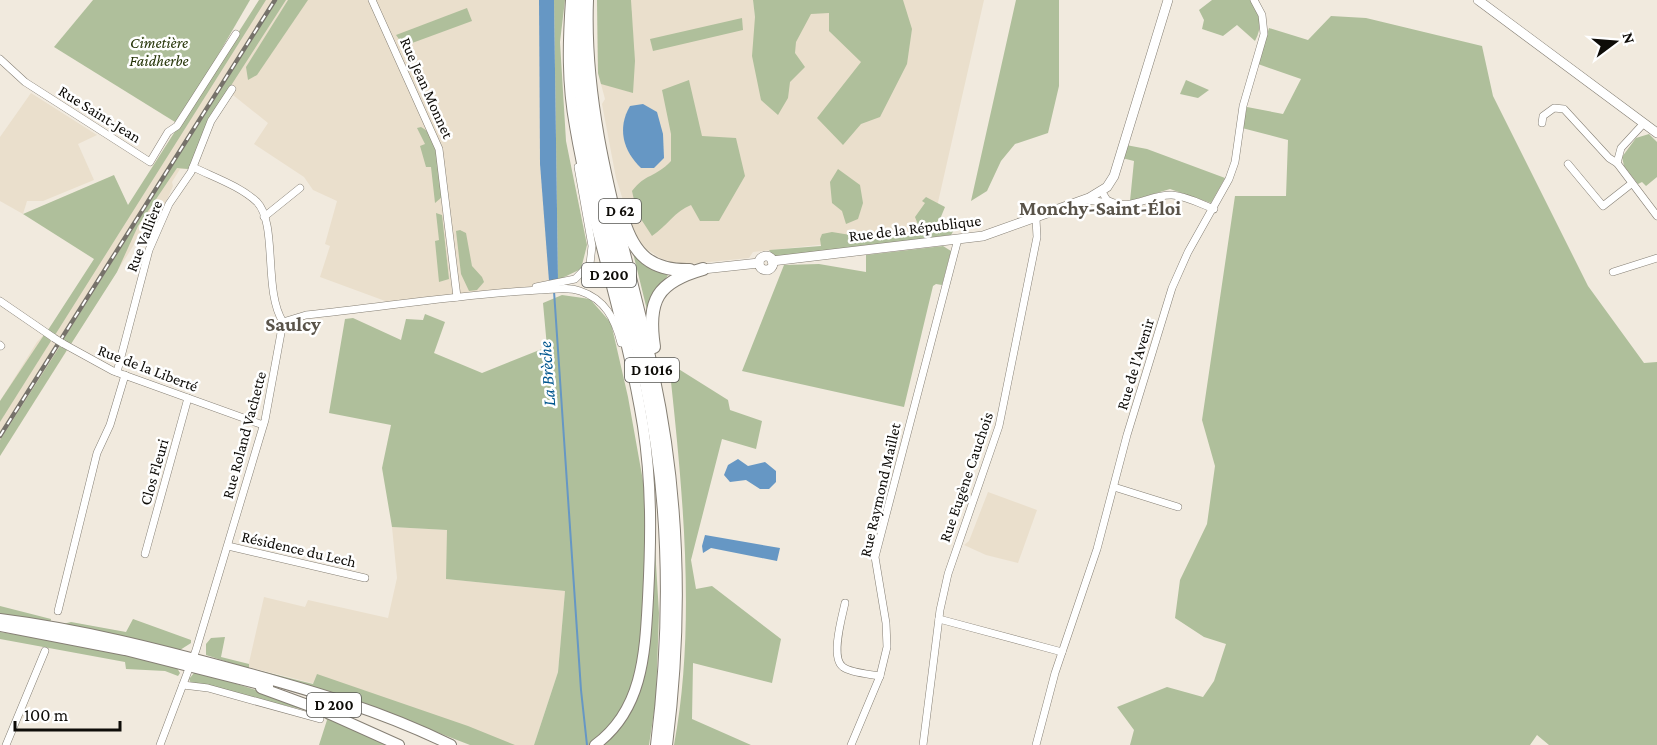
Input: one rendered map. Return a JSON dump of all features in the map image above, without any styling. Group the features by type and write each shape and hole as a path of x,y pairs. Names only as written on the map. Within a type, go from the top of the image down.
{"highway":[{"name":"D 1016","path":"577,0 578,64 585,126 646,385 662,493 667,555 667,630 657,745"},
{"name":"D 1016","path":"587,0 587,59 591,100 604,171 655,385 671,491 676,613 666,745"},
{"name":"D 62","path":"591,100 622,217 633,244 644,256 661,268 703,269"},
{"name":"D 62","path":"671,491 652,314 656,297 665,285 678,277 703,269"}],"main road":[{"name":"D 200","path":"571,0 568,60 573,114 643,426 651,526 645,651 638,682 627,710 613,729 596,744"},
{"name":"D 200","path":"0,619 86,634 353,704 460,745"},
{"name":"D 200","path":"0,626 192,662 321,710 399,745"},
{"name":"D 200","path":"230,677 339,707 435,745"},
{"name":"D 200","path":"428,734 451,745"}],"street":[{"name":"Rue Jean Monnet","path":"372,0 438,144 457,297"},
{"path":"1110,202 1102,192 1114,176 1168,0"},
{"name":"Rue de l'Avenir","path":"1036,745 1062,652 1095,557 1172,288 1188,252 1214,209 1235,162 1243,106 1264,34 1262,15 1254,0"},
{"path":"1478,0 1657,133"},
{"name":"Rue Saint-Jean","path":"0,59 32,87 150,162 168,132 177,126 236,34"},
{"name":"Rue Vallière","path":"58,611 98,449 110,425 147,255 169,204 192,167 209,125 232,89"},
{"path":"1542,123 1543,116 1552,110 1564,109 1609,158 1617,163 1657,216"},
{"path":"192,167 249,196 258,203 264,217 274,305 283,322 306,315 562,285 583,274 592,257 575,150 573,114"},
{"path":"1617,163 1619,151 1644,123"},
{"path":"1568,164 1604,206 1631,184"},
{"path":"264,217 300,188"},
{"name":"Rue de la République","path":"703,269 759,262 765,270 771,267 772,261 988,234 1036,219 1102,192"},
{"path":"1086,200 1132,205 1174,195 1214,209"},
{"name":"Rue Eugène Cauchois","path":"923,745 939,619 951,561 1003,411 1037,237 1036,219"},
{"name":"Rue Raymond Maillet","path":"851,745 880,676 887,633 875,557 958,239"},
{"path":"1613,272 1657,258"},
{"path":"562,285 593,297 611,315 643,426"},
{"name":"Rue de la Liberté","path":"0,301 62,343 121,374 263,425"},
{"name":"Rue Roland Vachette","path":"160,745 192,662 228,546 263,425 283,322"},
{"name":"Clos Fleuri","path":"145,554 188,398"},
{"path":"1114,487 1178,507"},
{"name":"Résidence du Lech","path":"228,546 364,578"},
{"path":"845,603 836,650 838,662 844,668 880,676"},
{"path":"939,619 1062,652"},
{"path":"6,745 45,651"},
{"path":"183,685 208,688 320,719"}],"shaded area":[{"path":"260,0 539,0 540,164 550,284 396,305 320,277 330,246 325,244 337,201 313,190 304,177 254,144 268,123 228,91 201,136 188,169 180,169 172,182 173,186 162,211 153,207 142,232 0,456 0,401 37,342 51,327"},
{"path":"597,0 753,0 755,17 883,0 984,0 931,233 753,252 749,258 680,265 660,258 648,250 644,251 634,235 616,178 602,104 605,99 598,73"},
{"path":"31,93 97,135 78,144 94,180 43,201 27,201 23,214 0,201 0,137"},
{"path":"988,492 1037,510 1018,563 986,555 964,545 969,541"},
{"path":"392,527 447,530 447,579 565,591 558,672 534,745 494,745 332,688 248,667 264,597 305,607 308,600 388,618 397,578"}],"green space":[{"name":"Cimetière Faidherbe","path":"93,0 250,0 207,74 175,122 54,47"},
{"path":"259,0 266,0 55,335 48,330 94,259 23,214 114,175 128,205"},
{"path":"277,0 286,0 214,112 188,169 177,168 138,226 117,272 71,344 63,340"},
{"path":"288,0 308,0 257,75 248,80 246,67"},
{"path":"554,0 565,0 560,42 566,141 587,245 581,269 558,280"},
{"path":"597,0 631,0 635,61 633,93 601,84 598,73"},
{"path":"753,0 903,0 912,29 907,64 880,117 861,124 843,145 817,118 861,62 829,31 829,13 811,14 796,42 795,53 805,67 790,82 788,98 778,115 761,100 752,56 755,17"},
{"path":"1016,0 1059,0 1059,86 1048,133 1015,144 1001,161 987,191 971,201"},
{"path":"1212,0 1251,0 1257,10 1259,20 1259,31 1255,41 1237,25 1223,36 1202,29 1204,20 1199,10"},
{"path":"467,8 472,21 404,46 396,35"},
{"path":"1331,16 1366,18 1482,46 1493,96 1588,286 1644,363 1657,362 1657,745 1549,745 1537,735 1530,745 1130,745 1134,730 1117,707 1167,687 1203,697 1214,681 1226,644 1204,637 1175,618 1180,580 1207,524 1215,466 1202,420 1235,196 1286,196 1288,140 1242,128 1247,107 1283,114 1301,79 1258,64 1269,28 1308,40"},
{"path":"742,18 743,30 653,51 650,39"},
{"path":"689,80 702,136 736,138 745,176 719,221 700,221 691,205 680,211 652,236 637,213 632,191 642,181 671,161 671,134 662,90"},
{"path":"1186,80 1209,90 1198,98 1180,94"},
{"path":"421,127 433,139 438,158 442,197 435,203 431,167 426,167 420,146 425,144 417,128"},
{"path":"1649,134 1657,142 1657,177 1646,186 1642,182 1638,184 1624,166 1622,157 1636,138"},
{"path":"1126,145 1147,149 1225,178 1211,203 1170,189 1130,201 1134,161 1122,158"},
{"path":"838,169 860,185 863,203 858,219 846,224 842,211 832,203 830,182"},
{"path":"926,197 945,207 938,224 931,230 920,230 915,217 925,203 922,201"},
{"path":"436,213 442,215 449,279 439,282 435,241 439,240"},
{"path":"954,230 951,235 774,258 769,250 821,246 822,234 832,232 875,239"},
{"path":"456,231 466,233 472,266 484,282 477,290 469,291 461,274"},
{"path":"943,246 951,251 942,285 933,286 904,407 742,371 784,265 819,264 866,272 866,255"},
{"path":"633,253 645,266 668,275 647,310"},
{"path":"562,295 590,299 611,323 628,397 655,548 659,613 656,699 649,745 534,745 558,672 565,591 446,579 447,530 392,527 382,468 391,425 329,413 345,319 353,318 401,340 406,319 423,320 425,314 445,322 434,353 482,373 547,347 543,303"},
{"path":"44,335 51,341 0,422 0,401"},
{"path":"60,346 67,350 0,456 0,440"},
{"path":"669,363 728,400 730,410 762,421 756,449 722,439 691,560 696,589 712,586 781,639 772,683 693,663 692,719 751,745 674,745 681,699 686,603 682,505"},
{"path":"0,606 51,619 50,624 0,616"},
{"path":"133,619 191,640 191,643 180,650 63,624 71,622 126,632"},
{"path":"0,632 89,646 177,668 180,673 178,676 165,671 126,669 125,662 0,639"},
{"path":"225,637 221,657 249,664 249,668 313,684 317,674 468,726 515,745 470,745 400,718 206,655 206,644 211,638"},
{"path":"194,673 201,673 292,701 321,714 191,683 189,679"},
{"path":"321,714 390,745 319,745 327,720"}],"water":[{"path":"539,0 554,0 558,280 549,281 540,164"},
{"path":"643,104 657,112 663,134 664,158 654,168 641,168 630,154 624,139 624,123 630,106"},
{"path":"738,459 748,466 765,462 776,471 776,482 769,489 760,489 746,480 730,482 724,475 728,465"},
{"path":"705,535 780,548 777,561 711,548 703,553"}],"waterway":[{"name":"La Brèche","path":"554,291 581,690 587,745"}],"railway":[{"path":"0,436 275,0"}],"district":[{"name":"Monchy-Saint-Éloi","path":"1100,208"},
{"name":"Saulcy","path":"293,324"}]}
